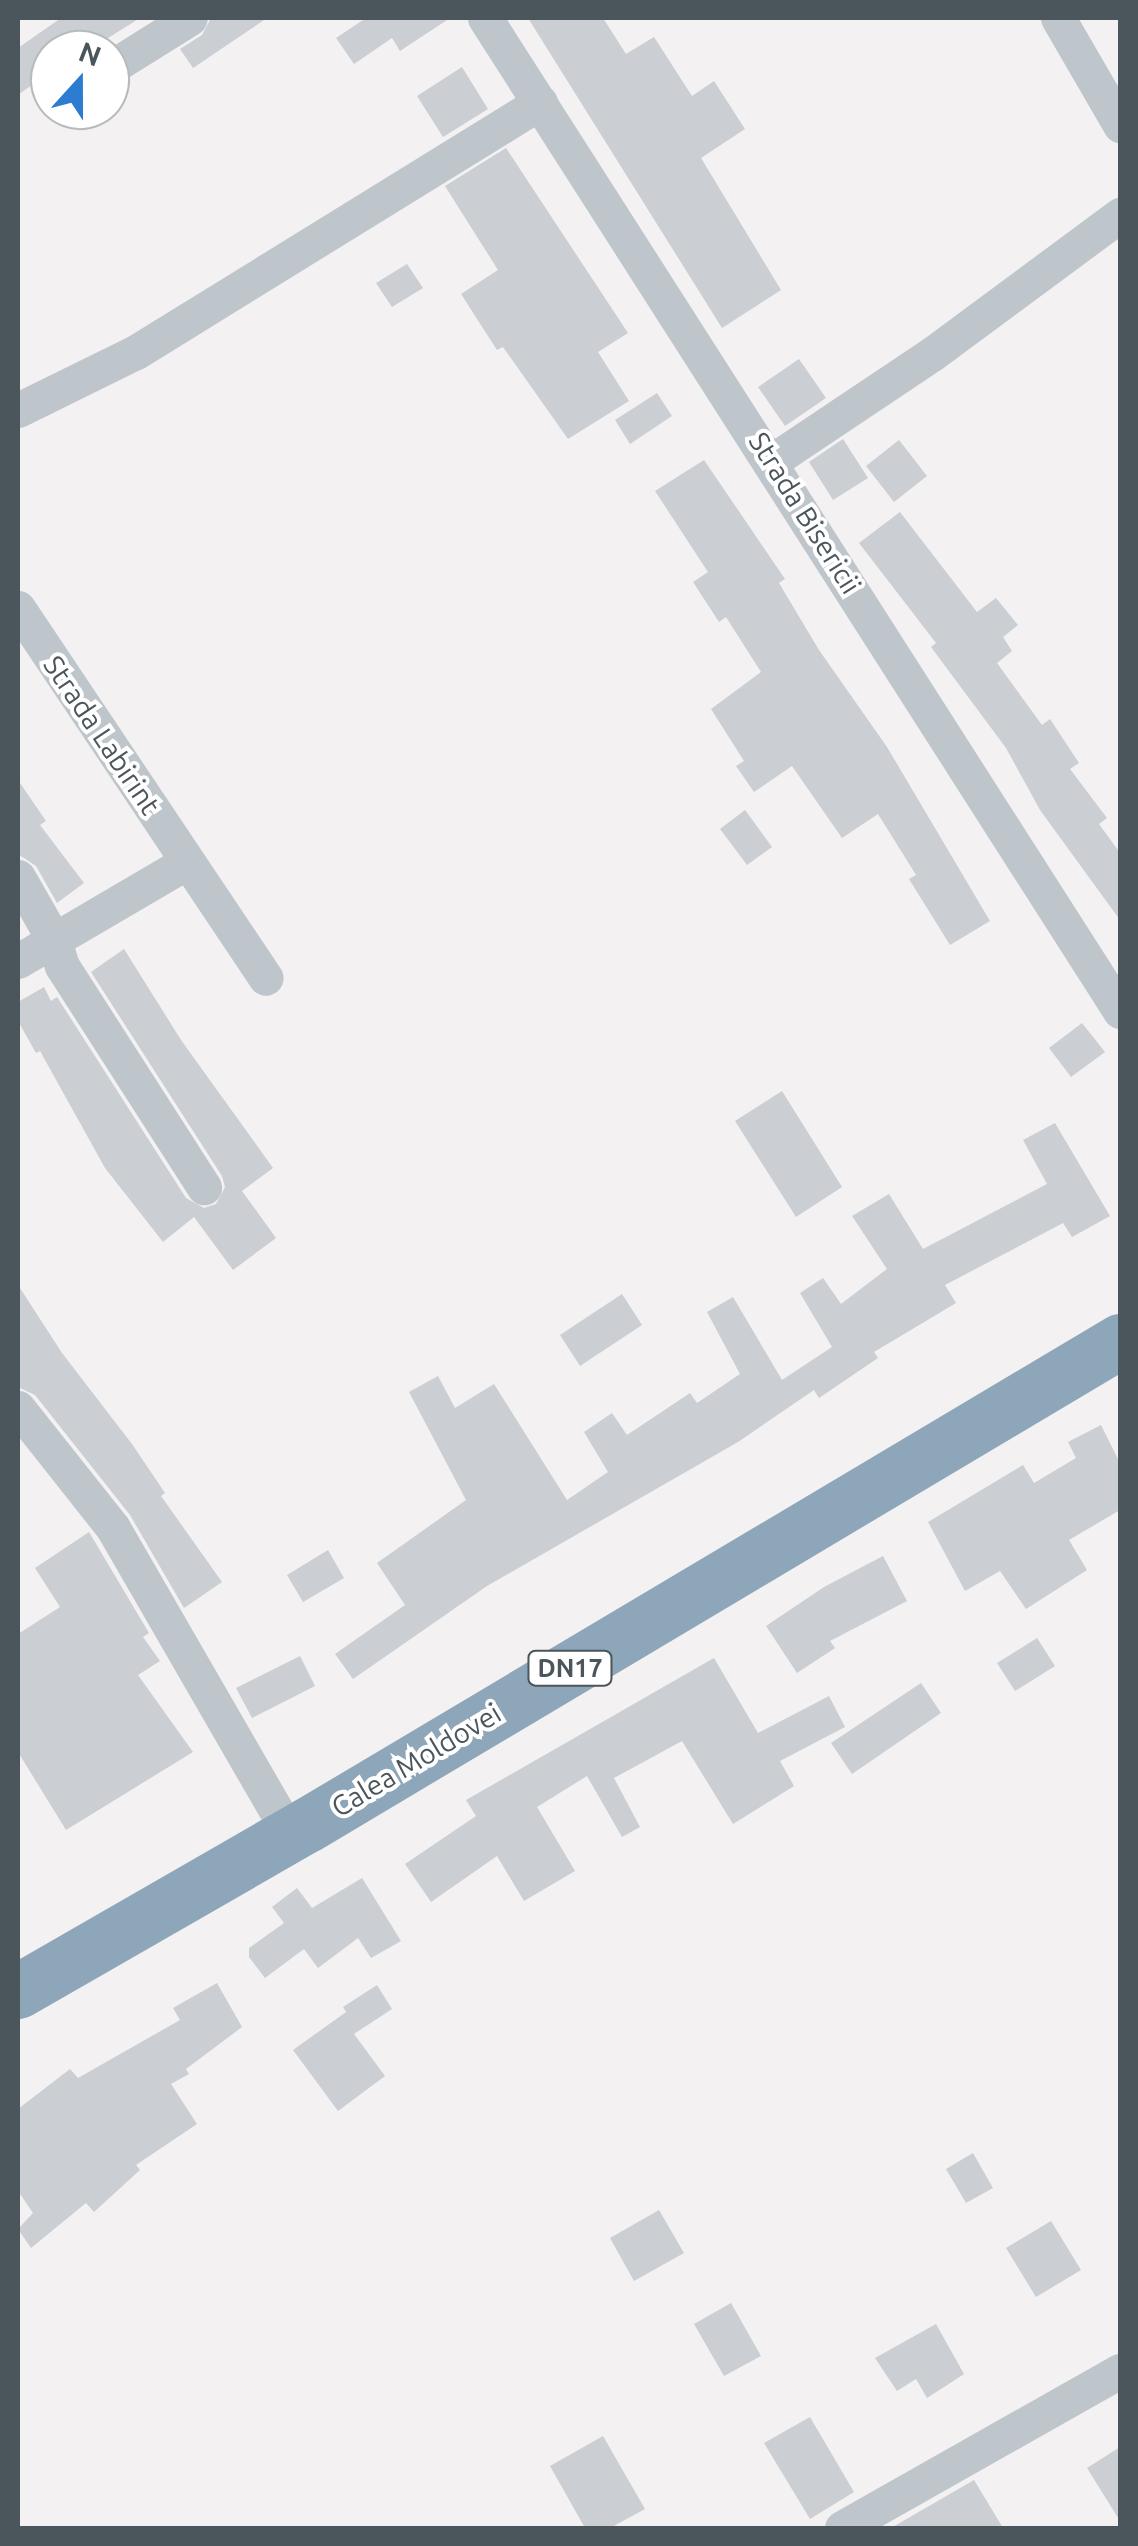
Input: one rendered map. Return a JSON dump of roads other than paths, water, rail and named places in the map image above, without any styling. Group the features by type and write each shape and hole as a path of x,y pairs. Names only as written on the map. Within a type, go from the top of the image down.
{"highway":[{"name":"Calea Moldovei","path":"18,1991 290,1835 1120,1341"}],"street":[{"path":"130,56 190,18"},
{"name":"Strada Bisericii","path":"484,18 772,460 1120,1012"},
{"path":"1058,18 1120,125"},
{"path":"18,410 136,352 540,102"},
{"path":"772,460 932,354 1120,215"},
{"name":"Strada Labirint","path":"18,608 266,978"},
{"path":"18,962 187,862"},
{"path":"18,877 54,940 62,966 204,1187"},
{"path":"18,1408 113,1528 290,1835"},
{"path":"842,2528 1120,2371"}]}
